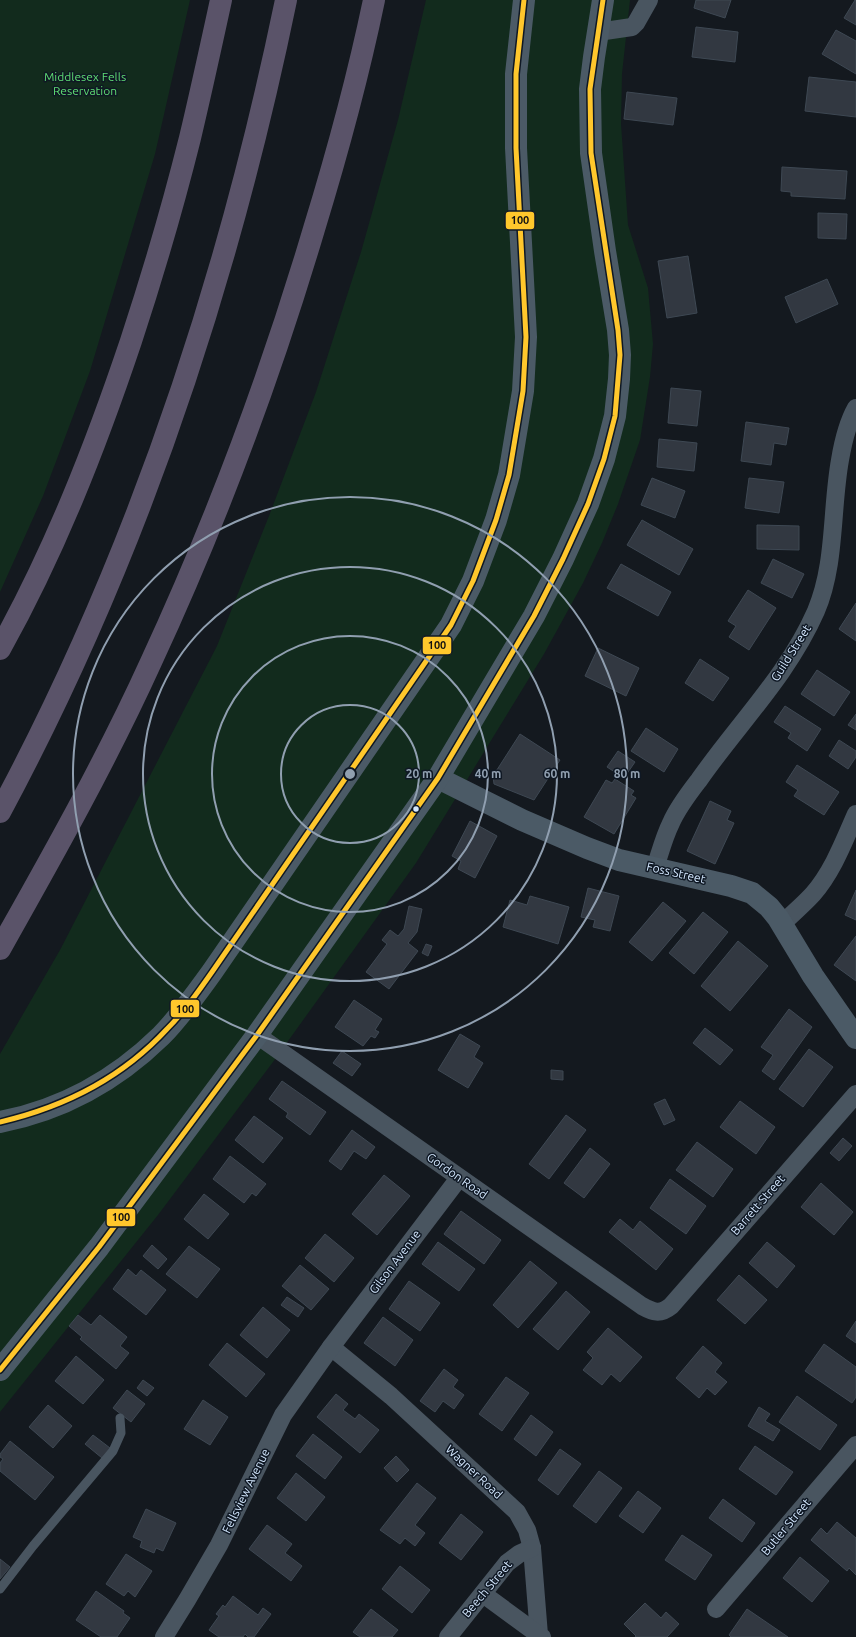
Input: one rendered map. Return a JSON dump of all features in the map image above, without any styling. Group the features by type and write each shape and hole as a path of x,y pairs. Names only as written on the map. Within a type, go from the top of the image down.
{"highway":[{"path":"0,649 24,606 60,530 89,459 117,381 144,299 190,140 221,0"},
{"path":"0,812 51,711 86,636 149,480 177,401 212,291 250,158 270,78 286,0"},
{"path":"0,957 5,941 77,811 116,736 158,648 219,504 250,426 303,268 329,179 352,94 374,0"}],"main road":[{"path":"0,1122 43,1111 93,1089 128,1066 174,1022 216,966 451,625 473,581 496,520 508,475 523,391 526,329 516,148 516,74 524,0"},
{"path":"0,1370 99,1247 257,1035 438,778 534,616 563,559 588,504 604,459 615,416 620,355 618,330 594,178 590,134 590,89 603,0"},
{"name":"Foss Street","path":"438,778 510,814 587,848 619,860 745,890 758,898 769,907 782,924 813,976 856,1038"}],"street":[{"path":"598,32 632,27 636,23 649,0"},
{"name":"Guild Street","path":"655,868 673,818 710,764 765,695 808,628 816,610 822,593 830,557 837,476 843,444 850,421 856,408"},
{"path":"782,924 813,894 822,882 838,855 856,814"},
{"name":"Gordon Road","path":"257,1035 642,1306 658,1313"},
{"name":"Barrett Street","path":"658,1313 665,1311 671,1306 856,1094"},
{"name":"Gilson Avenue","path":"331,1347 459,1178"},
{"name":"Wagner Road","path":"331,1347 391,1396 517,1512 527,1530 532,1548 540,1636"},
{"name":"Fellsview Avenue","path":"164,1637 188,1600 220,1545 284,1415 331,1347"},
{"name":"Butler Street","path":"716,1609 856,1445"},
{"name":"Beech Street","path":"448,1637 507,1563 519,1554 532,1548"},
{"path":"483,1594 540,1636"}],"lane":[{"path":"0,1589 33,1546 113,1451 121,1433 120,1418"}],"green space":[{"name":"Middlesex Fells Reservation","path":"0,0 190,0 155,154 90,371 43,496 0,592"},
{"path":"426,0 630,0 622,74 621,124 628,225 648,288 653,344 650,377 640,440 618,504 583,583 544,654 416,863 273,1062 158,1215 0,1412 0,1054 60,950 217,646 269,516 316,392 361,252 398,120"}],"building":[{"path":"696,0 731,0 725,18 694,8"},
{"path":"856,0 856,25 844,18"},
{"path":"696,27 738,32 735,62 692,57"},
{"path":"836,30 856,41 856,74 822,54"},
{"path":"809,77 856,82 856,117 805,111"},
{"path":"627,92 677,98 673,125 624,119"},
{"path":"782,167 847,171 845,199 791,196 791,192 781,191"},
{"path":"818,213 847,214 846,239 818,238"},
{"path":"688,256 697,313 667,318 658,261"},
{"path":"827,279 838,304 796,323 785,297"},
{"path":"671,388 701,391 697,426 668,423"},
{"path":"746,422 789,428 786,445 774,443 771,465 741,461"},
{"path":"659,439 697,443 694,471 657,467"},
{"path":"652,478 685,491 675,518 641,505"},
{"path":"749,478 784,482 779,513 745,508"},
{"path":"642,520 693,549 679,575 627,545"},
{"path":"757,525 799,526 799,550 757,549"},
{"path":"773,559 804,574 792,598 761,583"},
{"path":"621,564 671,592 658,616 607,588"},
{"path":"748,590 776,608 749,650 729,637 736,626 728,621"},
{"path":"856,603 856,641 839,629"},
{"path":"598,648 639,668 626,696 585,676"},
{"path":"700,659 729,678 713,701 685,683"},
{"path":"817,670 850,692 834,716 801,694"},
{"path":"785,706 821,729 807,751 788,738 791,733 774,722"},
{"path":"856,714 856,730 848,725"},
{"path":"646,728 678,749 664,772 631,751"},
{"path":"520,734 560,760 534,800 494,784 493,776"},
{"path":"839,740 856,751 856,757 848,769 829,756"},
{"path":"618,751 635,762 624,778 607,767"},
{"path":"797,765 839,792 824,815 794,796 798,790 786,782"},
{"path":"615,779 634,791 631,795 636,798 614,834 584,817 606,780 612,783"},
{"path":"710,801 731,811 727,820 734,823 715,864 687,851"},
{"path":"470,821 497,836 475,878 458,869 461,861 452,856"},
{"path":"588,888 619,896 610,931 593,927 595,920 581,917"},
{"path":"856,890 856,920 845,915"},
{"path":"530,896 569,907 558,944 503,927 510,900 527,905"},
{"path":"663,902 686,921 652,961 629,942"},
{"path":"409,906 422,909 417,932 408,943 418,951 389,989 366,972 387,944 382,940 390,930 398,936 404,929"},
{"path":"703,912 728,932 694,974 669,953"},
{"path":"856,936 856,981 834,965"},
{"path":"738,941 768,966 730,1011 701,986"},
{"path":"426,944 432,946 428,956 422,953"},
{"path":"354,1000 382,1019 375,1030 379,1032 375,1038 371,1036 363,1046 335,1027"},
{"path":"789,1009 812,1027 774,1080 762,1071 773,1055 761,1047"},
{"path":"705,1028 733,1050 720,1065 693,1043"},
{"path":"460,1034 480,1046 474,1057 483,1063 468,1088 438,1070"},
{"path":"809,1049 833,1067 803,1107 779,1089"},
{"path":"342,1051 361,1064 352,1076 333,1063"},
{"path":"551,1070 563,1071 563,1080 551,1079"},
{"path":"282,1081 326,1112 310,1135 286,1117 288,1113 269,1099"},
{"path":"665,1099 675,1120 664,1125 654,1104"},
{"path":"740,1101 775,1127 756,1154 720,1127"},
{"path":"566,1115 586,1130 549,1179 529,1164"},
{"path":"254,1116 283,1138 263,1163 235,1140"},
{"path":"352,1130 375,1147 366,1159 354,1151 341,1170 329,1161"},
{"path":"843,1138 852,1146 839,1161 830,1153"},
{"path":"697,1142 733,1169 713,1197 676,1170"},
{"path":"590,1148 610,1164 584,1198 564,1183"},
{"path":"230,1156 266,1184 256,1196 252,1193 244,1203 213,1179"},
{"path":"384,1175 410,1196 377,1235 352,1214"},
{"path":"670,1179 706,1206 686,1234 650,1208"},
{"path":"821,1183 853,1212 834,1235 801,1207"},
{"path":"204,1194 229,1214 208,1239 184,1219"},
{"path":"461,1211 501,1240 484,1264 444,1234"},
{"path":"620,1219 633,1230 640,1221 673,1249 656,1270 609,1232"},
{"path":"325,1234 354,1258 334,1282 305,1258"},
{"path":"438,1242 475,1269 459,1291 422,1264"},
{"path":"767,1242 795,1266 777,1288 749,1263"},
{"path":"152,1245 167,1259 158,1269 143,1256"},
{"path":"189,1246 220,1269 197,1298 166,1274"},
{"path":"530,1261 557,1283 518,1328 493,1305"},
{"path":"300,1265 329,1289 311,1310 282,1286"},
{"path":"128,1269 136,1276 141,1270 166,1290 146,1315 113,1289"},
{"path":"739,1275 767,1300 745,1324 717,1300"},
{"path":"409,1281 440,1303 420,1331 389,1309"},
{"path":"566,1291 590,1312 558,1350 533,1329"},
{"path":"287,1297 304,1308 298,1317 281,1305"},
{"path":"263,1307 290,1330 267,1358 240,1335"},
{"path":"78,1315 91,1325 100,1315 127,1337 120,1346 129,1353 116,1369 80,1339 82,1337 69,1326"},
{"path":"383,1317 413,1340 395,1366 364,1343"},
{"path":"856,1321 856,1343 846,1336"},
{"path":"608,1328 642,1357 620,1382 611,1374 602,1385 583,1370 593,1358 587,1352"},
{"path":"227,1343 265,1374 246,1397 209,1365"},
{"path":"824,1344 856,1367 856,1397 852,1403 805,1371"},
{"path":"703,1346 722,1363 715,1372 727,1382 715,1395 707,1388 699,1398 676,1378"},
{"path":"76,1356 104,1380 83,1404 55,1381"},
{"path":"444,1369 458,1380 453,1387 464,1395 454,1409 443,1401 435,1412 420,1401"},
{"path":"506,1377 529,1393 502,1431 479,1414"},
{"path":"143,1380 154,1388 147,1396 137,1388"},
{"path":"127,1390 145,1404 131,1422 113,1408"},
{"path":"336,1394 348,1404 343,1410 355,1419 359,1414 379,1430 360,1453 317,1417"},
{"path":"797,1396 837,1425 820,1450 779,1422"},
{"path":"203,1400 228,1417 210,1445 184,1429"},
{"path":"48,1405 72,1426 53,1448 29,1427"},
{"path":"759,1407 770,1414 765,1421 780,1430 773,1441 748,1426"},
{"path":"531,1415 553,1432 536,1456 514,1439"},
{"path":"313,1434 342,1457 325,1479 296,1456"},
{"path":"93,1435 110,1448 102,1458 85,1444"},
{"path":"10,1441 54,1477 35,1500 0,1471 0,1463 3,1459 0,1457 0,1454"},
{"path":"755,1446 793,1472 776,1495 739,1469"},
{"path":"560,1449 581,1464 558,1495 538,1480"},
{"path":"396,1456 409,1470 397,1482 384,1468"},
{"path":"599,1471 622,1488 596,1523 573,1506"},
{"path":"296,1473 325,1497 306,1521 277,1498"},
{"path":"417,1483 436,1498 415,1525 425,1533 415,1546 405,1538 400,1544 380,1530"},
{"path":"638,1491 661,1508 643,1533 619,1516"},
{"path":"723,1499 755,1523 742,1542 709,1518"},
{"path":"146,1509 176,1523 163,1551 156,1548 154,1553 140,1547 142,1541 133,1537"},
{"path":"461,1514 483,1532 461,1560 439,1543"},
{"path":"837,1522 856,1538 856,1575 849,1568 847,1571 811,1540 821,1528 827,1534"},
{"path":"267,1525 292,1544 285,1553 302,1566 291,1581 249,1549"},
{"path":"682,1535 712,1555 695,1580 665,1560"},
{"path":"126,1554 152,1571 135,1597 128,1591 124,1596 106,1584"},
{"path":"800,1557 829,1581 812,1602 783,1578"},
{"path":"0,1559 10,1567 0,1579"},
{"path":"400,1566 430,1590 412,1613 382,1589"},
{"path":"96,1591 124,1611 123,1613 130,1618 117,1637 101,1637 76,1620"},
{"path":"233,1596 258,1615 263,1608 271,1614 254,1637 248,1637 245,1634 243,1637 219,1637 209,1630 219,1616 216,1614 223,1605 225,1607"},
{"path":"645,1603 661,1618 666,1612 679,1624 667,1637 635,1637 636,1636 624,1624"},
{"path":"371,1609 398,1630 392,1637 360,1637 353,1632"},
{"path":"747,1609 788,1637 731,1637 729,1635"}],"transit line":[{"name":"100","path":"0,1122 47,1108 91,1088 131,1062 150,1046 179,1016 212,972 451,625 473,581 496,520 509,475 523,391 526,337 516,148 516,74 524,0"},
{"name":"100","path":"0,1370 99,1247 257,1035 438,778 534,616 563,559 588,504 604,459 615,416 620,355 618,330 591,153 590,89 603,0"}]}
